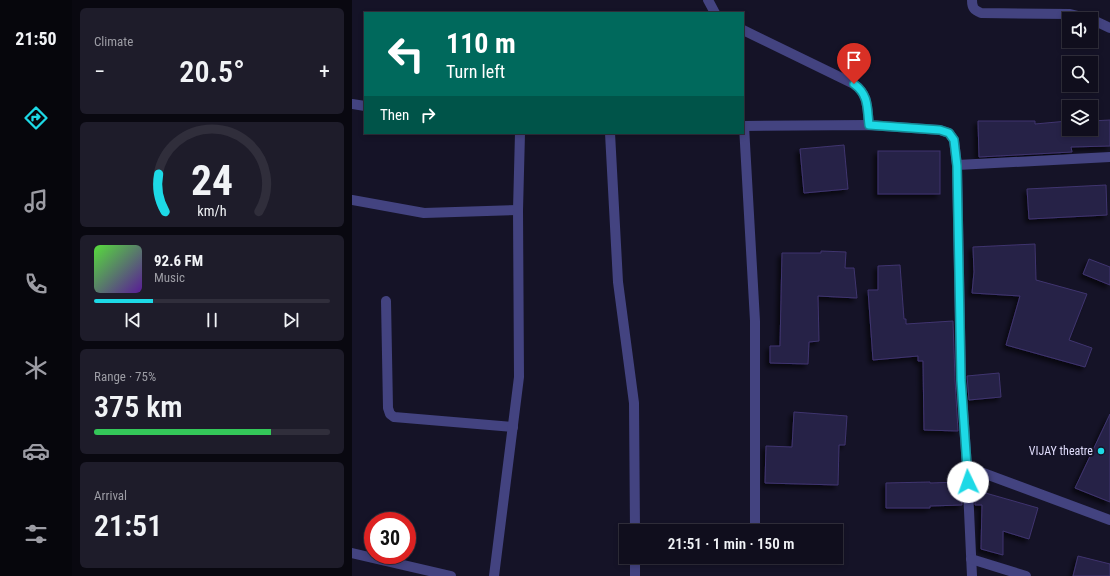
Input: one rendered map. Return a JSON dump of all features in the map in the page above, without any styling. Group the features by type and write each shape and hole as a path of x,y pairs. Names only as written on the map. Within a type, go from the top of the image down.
{"street":[{"path":"708,0 714,12"},
{"path":"972,0 972,5 975,10 981,13 1062,14"},
{"path":"1098,22 1110,28"},
{"path":"744,30 854,84 861,89 865,96 869,125"},
{"path":"352,104 364,106"},
{"path":"755,524 755,321 744,126 869,125 940,130 949,133 954,140 957,166 961,380 972,576"},
{"path":"494,576 519,377 518,210 520,134"},
{"path":"610,134 618,282 634,402 635,524"},
{"path":"957,166 1110,157"},
{"path":"352,200 424,213 518,210"},
{"path":"386,301 388,408 390,414 394,417 513,427"},
{"path":"967,467 1110,520"},
{"path":"352,553 451,576"},
{"path":"971,560 1026,576"},
{"path":"635,564 635,576"}],"building":[{"path":"1110,120 1110,146 1071,147 1072,152 979,157 978,121 1035,121 1035,124 1062,122 1062,136 1098,136 1098,121"},
{"path":"844,145 848,189 804,193 800,149"},
{"path":"878,151 940,151 940,194 878,194"},
{"path":"1106,185 1107,215 1029,219 1027,189"},
{"path":"1035,244 1036,280 1087,294 1069,340 1092,348 1085,367 1006,345 1020,296 972,293 974,272 973,247"},
{"path":"821,251 846,252 845,268 854,268 857,298 818,296 819,341 809,342 808,364 770,363 770,346 780,346 782,253 821,253"},
{"path":"1089,259 1110,267 1110,285 1083,274"},
{"path":"900,265 904,319 906,319 906,324 953,321 958,431 924,430 923,361 918,361 918,356 873,360 868,290 878,290 878,266"},
{"path":"999,373 1001,397 969,400 967,376"},
{"path":"794,412 847,416 845,445 839,445 838,485 765,483 766,446 792,447"},
{"name":"VIJAY theatre","path":"1110,414 1110,502 1075,488"},
{"path":"961,482 962,505 930,506 930,508 886,508 886,483"},
{"path":"975,490 1038,508 1029,539 1003,531 1003,555 981,549 982,505 975,505"},
{"path":"1078,556 1110,564 1110,576 1073,576"}],"place":[{"name":"VIJAY theatre","path":"1101,451"}],"route":[{"path":"854,84 861,89 865,96 869,125 940,130 949,133 954,140 957,166 961,380 968,482"}]}
